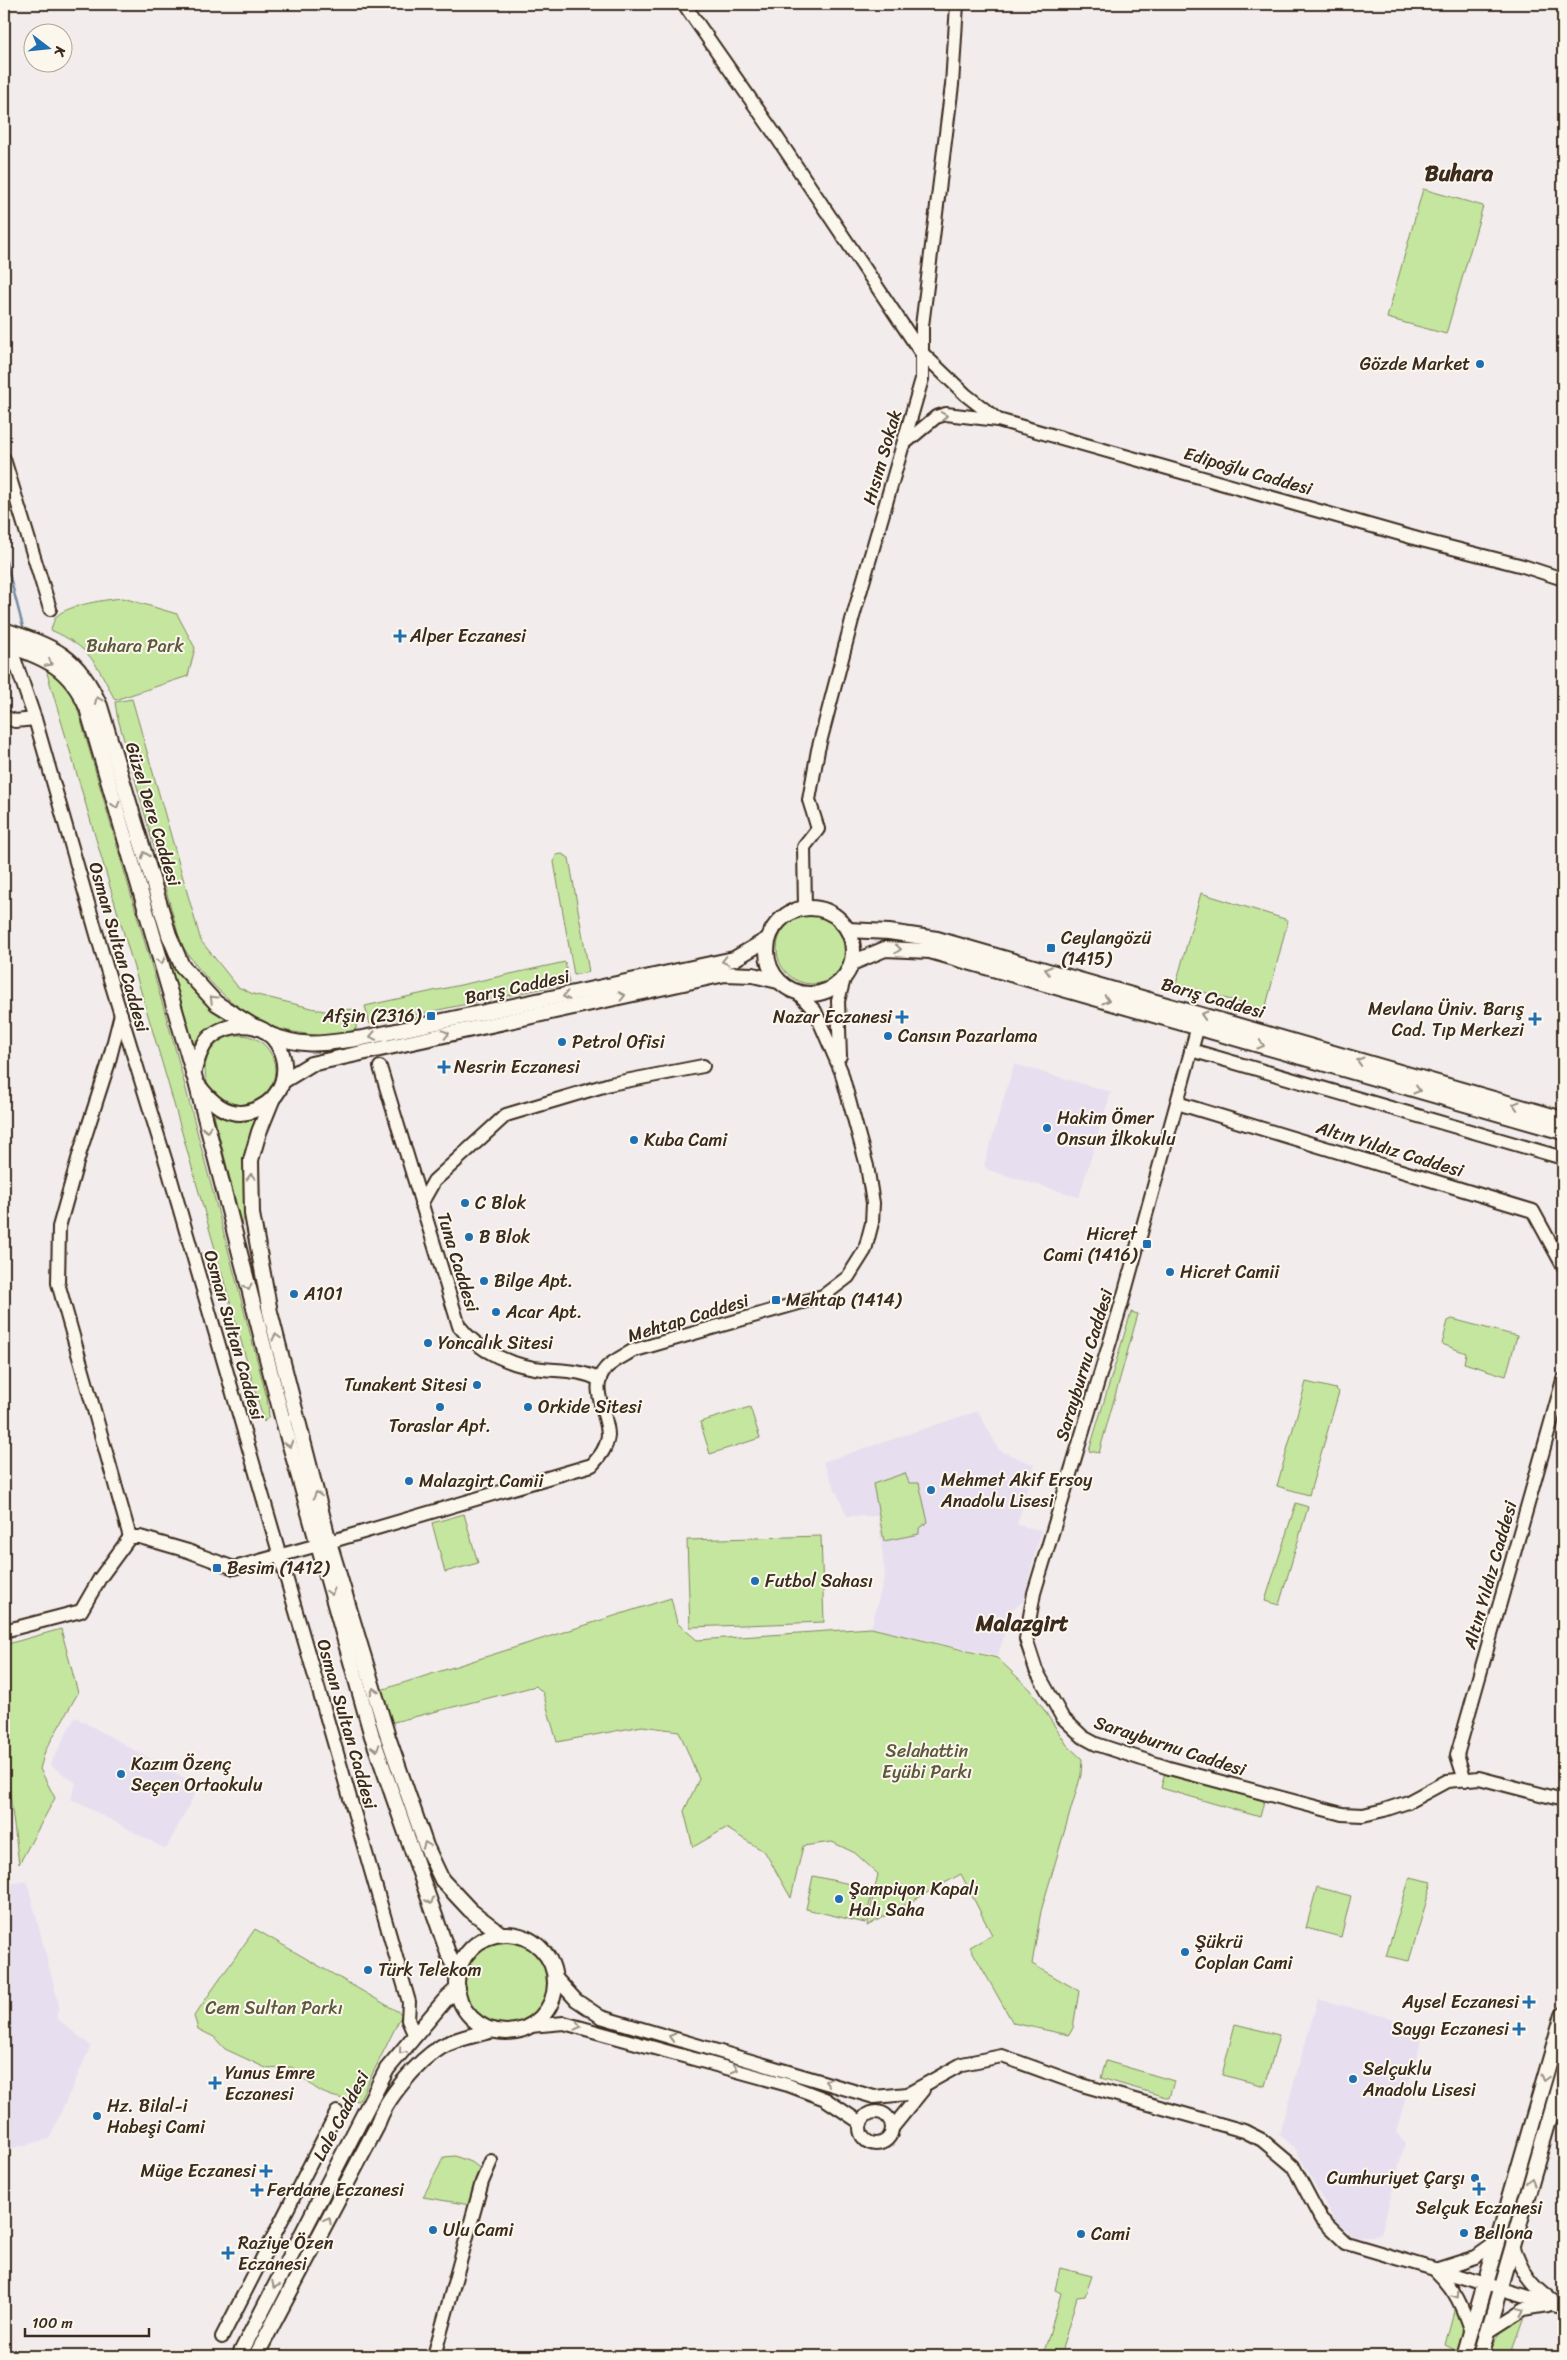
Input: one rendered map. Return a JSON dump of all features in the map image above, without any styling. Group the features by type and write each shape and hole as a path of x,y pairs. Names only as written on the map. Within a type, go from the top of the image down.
{"main road":[{"name":"Güzel Dere Caddesi","path":"4,630 39,642 62,653 79,668 92,685 169,935 182,966 216,1003 253,1026"},
{"name":"Güzel Dere Caddesi","path":"7,645 53,664 68,675 79,690 87,708 141,887 194,1078 277,1398 324,1543"},
{"path":"805,908 818,908 830,912 841,920 848,930 853,941 852,963 844,978 835,987 824,993 798,994 778,981 768,961 768,939 782,918 793,911 805,908"},
{"name":"Barış Caddesi","path":"848,930 889,932 937,939 1563,1118"},
{"name":"Barış Caddesi","path":"268,1034 293,1044 317,1044 371,1037 734,959 768,939"},
{"name":"Barış Caddesi","path":"852,963 885,949 930,951 1198,1026 1563,1132"},
{"name":"Barış Caddesi","path":"283,1081 312,1064 725,974 753,975 778,981"},
{"path":"272,1100 260,1109 245,1113 230,1112 216,1106 194,1078 206,1043 215,1033 227,1027 253,1026 268,1034 277,1044 283,1055 285,1068 283,1081 272,1100 259,1132 251,1160 252,1214 270,1312 324,1543 372,1736 458,1981 461,2002 469,2014 480,2024 493,2030 518,2030 530,2026 542,2017 550,2005 555,1991 555,1977 551,1962 543,1949 530,1940 516,1934 501,1934 483,1940 468,1952 458,1981"},
{"path":"324,1543 426,1846 442,1880 470,1910 501,1934"},
{"name":"Lale Caddesi","path":"243,2353 387,2069 445,2000 458,1981"},
{"path":"1464,2356 1563,2015"},
{"name":"Lale Caddesi","path":"256,2356 377,2126 380,2114 405,2079 442,2047 493,2030"},
{"path":"1481,2356 1563,2072"}],"street":[{"name":"Edipoğlu Caddesi","path":"684,4 774,133 920,351 937,369 998,420 1416,538 1523,566 1563,579"},
{"name":"Hısım Sokak","path":"805,908 804,847 818,829 809,800 818,750 852,620 905,443 922,379 920,351 952,85 958,4"},
{"path":"905,443 936,417 946,414 998,420"},
{"path":"4,459 50,609"},
{"name":"Osman Sultan Caddesi","path":"7,645 35,719 409,2002 408,2020 415,2036"},
{"path":"4,717 15,721 35,719"},
{"path":"841,1071 838,1001 844,978"},
{"path":"798,994 814,1011 841,1071"},
{"path":"121,1014 108,1065 80,1152 59,1227 58,1283 130,1537"},
{"name":"Sarayburnu Caddesi","path":"1198,1026 1122,1302 1034,1594 1026,1639 1036,1670 1062,1718 1083,1737 1096,1744 1169,1768 1323,1810 1342,1814 1363,1815 1408,1802 1447,1781 1479,1778 1563,1799"},
{"path":"1191,1050 1563,1158"},
{"name":"Tuna Caddesi","path":"380,1066 452,1304 464,1332 487,1352 512,1362 543,1369 583,1372 600,1380"},
{"name":"Tuna Caddesi","path":"422,1204 434,1181 506,1115 610,1084 703,1066"},
{"name":"Mehtap Caddesi","path":"600,1380 607,1366 632,1351 823,1296 848,1277 865,1250 872,1223 873,1204 867,1166 841,1071"},
{"name":"Altın Yıldız Caddesi","path":"1177,1103 1533,1210 1563,1266"},
{"path":"130,1537 140,1537 188,1551 234,1568 592,1465 603,1452 608,1434 600,1396 600,1380"},
{"name":"Altın Yıldız Caddesi","path":"1465,1780 1457,1755 1563,1380"},
{"path":"4,1631 81,1611 100,1578 130,1537"},
{"path":"555,1977 576,2000 601,2017 874,2097 908,2094 926,2086 962,2064 1002,2056 1082,2085 1244,2131 1262,2140 1293,2166 1321,2219 1346,2243 1484,2285 1562,2306"},
{"path":"530,2026 564,2023 788,2085 824,2099 861,2123"},
{"path":"884,2113 873,2112 863,2118 861,2123 861,2134 872,2144 887,2140 893,2127 926,2086"},
{"path":"874,2097 888,2116 893,2127"},
{"name":"Lale Caddesi","path":"222,2337 337,2112"},
{"path":"434,2356 482,2182 491,2161"},
{"path":"1435,2270 1476,2257 1497,2242"},
{"path":"1513,2245 1520,2266 1531,2284 1562,2306"},
{"path":"1435,2270 1448,2282 1460,2301 1471,2332"},
{"path":"1488,2332 1524,2309 1539,2305 1562,2306"}],"shaded area":[{"name":"Hakim Ömer Onsun İlkokulu","path":"1014,1064 1111,1092 1079,1197 988,1170 984,1165"},
{"name":"Mehmet Akif Ersoy Anadolu Lisesi","path":"978,1411 999,1450 1034,1465 1017,1525 1041,1530 1023,1602 1009,1611 1010,1614 998,1656 871,1628 885,1575 878,1516 847,1516 823,1462"},
{"name":"Kazım Özenç Seçen Ortaokulu","path":"75,1717 199,1786 166,1849 71,1799 76,1783 50,1765"},
{"path":"27,1881 59,2006 56,2018 91,2046 49,2139 4,2150 4,1885"},
{"name":"Selçuklu Anadolu Lisesi","path":"1318,1999 1425,2027 1396,2132 1405,2143 1381,2234 1372,2237 1353,2236 1334,2220 1295,2148 1279,2134"}],"green space":[{"path":"1423,189 1483,206 1446,334 1387,318"},
{"name":"Buhara Park","path":"123,598 177,614 195,648 188,676 115,700 97,666 84,650 51,630 57,616 62,612 88,603"},
{"path":"54,670 73,693 174,1044 267,1398 269,1416 264,1422 168,1083 47,673"},
{"path":"132,699 201,941 238,987 253,994 324,1011 356,1009 356,1029 338,1035 319,1036 288,1031 268,1025 234,1004 214,986 188,955 181,944 117,715 115,702"},
{"path":"562,854 569,858 589,972 574,975 554,862 556,855"},
{"path":"1201,893 1288,920 1265,1010 1176,984"},
{"path":"812,914 825,917 837,924 844,936 847,949 844,962 837,974 825,981 812,984 799,981 787,974 780,962 777,949 780,936 787,924 799,917"},
{"path":"169,960 199,997 230,1020 206,1029 191,1047 167,962"},
{"path":"565,962 569,983 370,1024 365,1006"},
{"path":"233,1035 247,1035 260,1040 270,1050 275,1063 275,1077 270,1090 260,1100 247,1105 233,1105 220,1100 210,1090 205,1077 205,1063 210,1050 220,1040"},
{"path":"214,1115 236,1122 256,1119 245,1167 244,1192 246,1216 241,1223"},
{"path":"1131,1312 1138,1314 1099,1453 1089,1451"},
{"path":"1452,1319 1517,1336 1506,1376 1464,1363 1466,1353 1442,1344 1448,1321"},
{"path":"1306,1382 1336,1389 1339,1392 1309,1495 1277,1486"},
{"path":"750,1407 760,1438 710,1454 700,1422"},
{"path":"905,1473 909,1483 919,1483 928,1522 919,1528 919,1534 884,1541 873,1484"},
{"path":"1296,1503 1308,1507 1279,1605 1265,1601"},
{"path":"464,1514 478,1563 445,1572 432,1523"},
{"name":"Futbol Sahası","path":"821,1536 824,1622 690,1627 687,1540"},
{"name":"Selahattin Eyübi Parkı","path":"671,1598 677,1623 697,1640 871,1628 997,1658 1031,1690 1067,1745 1082,1759 1081,1775 1041,1911 1032,1964 1079,1991 1073,2028 1069,2035 1013,2023 970,1947 992,1935 961,1874 867,1926 878,1874 855,1853 832,1842 803,1846 791,1898 765,1852 726,1828 693,1847 684,1811 699,1779 679,1731 642,1726 557,1742 543,1693 536,1686 390,1723 381,1690"},
{"path":"61,1629 78,1693 45,1751 40,1769 55,1798 19,1864 4,1748 4,1645"},
{"path":"1165,1772 1264,1801 1260,1817 1161,1788"},
{"name":"Şampiyon Kapalı Halı Saha","path":"813,1876 873,1889 865,1923 806,1909"},
{"path":"1410,1877 1432,1882 1409,1961 1386,1956"},
{"path":"1317,1887 1351,1896 1341,1937 1306,1928"},
{"name":"Cem Sultan Parkı","path":"255,1929 402,2014 359,2101 337,2098 322,2092 292,2067 268,2069 225,2049 214,2037 198,2029 194,2016"},
{"path":"506,1941 522,1944 536,1953 545,1967 548,1983 545,1999 536,2013 522,2022 506,2025 490,2022 476,2013 467,1999 464,1983 467,1967 476,1953 490,1944"},
{"path":"1235,2024 1279,2035 1265,2086 1222,2075"},
{"path":"1106,2061 1174,2081 1169,2098 1101,2078"},
{"path":"455,2156 473,2163 482,2170 470,2205 423,2197 444,2157"},
{"path":"1060,2268 1092,2276 1085,2296 1077,2297 1060,2356 1043,2356 1061,2293 1055,2290"},
{"path":"1456,2303 1465,2323 1457,2351 1445,2345"},
{"path":"1525,2315 1510,2356 1490,2356 1492,2348 1502,2331"}],"waterway":[{"path":"4,554 23,627"}],"place":[{"name":"Gözde Market","path":"1480,364"},
{"name":"Alper Eczanesi","path":"400,636"},
{"name":"Ceylangözü (1415)","path":"1051,948"},
{"name":"Afşin (2316)","path":"431,1016"},
{"name":"Nazar Eczanesi","path":"902,1017"},
{"name":"Mevlana Üniv. Barış Cad. Tıp Merkezi","path":"1535,1019"},
{"name":"Cansın Pazarlama","path":"888,1036"},
{"name":"Petrol Ofisi","path":"562,1042"},
{"name":"Nesrin Eczanesi","path":"444,1067"},
{"name":"Hakim Ömer Onsun İlkokulu","path":"1047,1128"},
{"name":"Kuba Cami","path":"634,1140"},
{"name":"C Blok","path":"465,1203"},
{"name":"B Blok","path":"469,1237"},
{"name":"Hicret Cami (1416)","path":"1147,1244"},
{"name":"Hicret Camii","path":"1170,1272"},
{"name":"Bilge Apt.","path":"484,1281"},
{"name":"A101","path":"294,1294"},
{"name":"Mehtap (1414)","path":"776,1300"},
{"name":"Acar Apt.","path":"496,1312"},
{"name":"Yoncalık Sitesi","path":"428,1343"},
{"name":"Tunakent Sitesi","path":"477,1385"},
{"name":"Toraslar Apt.","path":"440,1407"},
{"name":"Orkide Sitesi","path":"528,1407"},
{"name":"Malazgirt Camii","path":"409,1481"},
{"name":"Mehmet Akif Ersoy Anadolu Lisesi","path":"931,1490"},
{"name":"Besim (1412)","path":"217,1568"},
{"name":"Futbol Sahası","path":"755,1581"},
{"name":"Kazım Özenç Seçen Ortaokulu","path":"121,1774"},
{"name":"Şampiyon Kapalı Halı Saha","path":"839,1899"},
{"name":"Şükrü Coplan Cami","path":"1185,1952"},
{"name":"Türk Telekom","path":"368,1970"},
{"name":"Aysel Eczanesi","path":"1529,2002"},
{"name":"Saygı Eczanesi","path":"1519,2029"},
{"name":"Selçuklu Anadolu Lisesi","path":"1353,2079"},
{"name":"Yunus Emre Eczanesi","path":"215,2083"},
{"name":"Hz. Bilal-i Habeşi Cami","path":"97,2116"},
{"name":"Müge Eczanesi","path":"266,2171"},
{"name":"Cumhuriyet Çarşı","path":"1475,2178"},
{"name":"Selçuk Eczanesi","path":"1479,2189"},
{"name":"Ferdane Eczanesi","path":"257,2190"},
{"name":"Ulu Cami","path":"433,2230"},
{"name":"Bellona","path":"1464,2233"},
{"name":"Cami","path":"1081,2234"},
{"name":"Raziye Özen Eczanesi","path":"228,2253"}],"district":[{"name":"Buhara","path":"1459,173"},
{"name":"Malazgirt","path":"1022,1623"}]}
